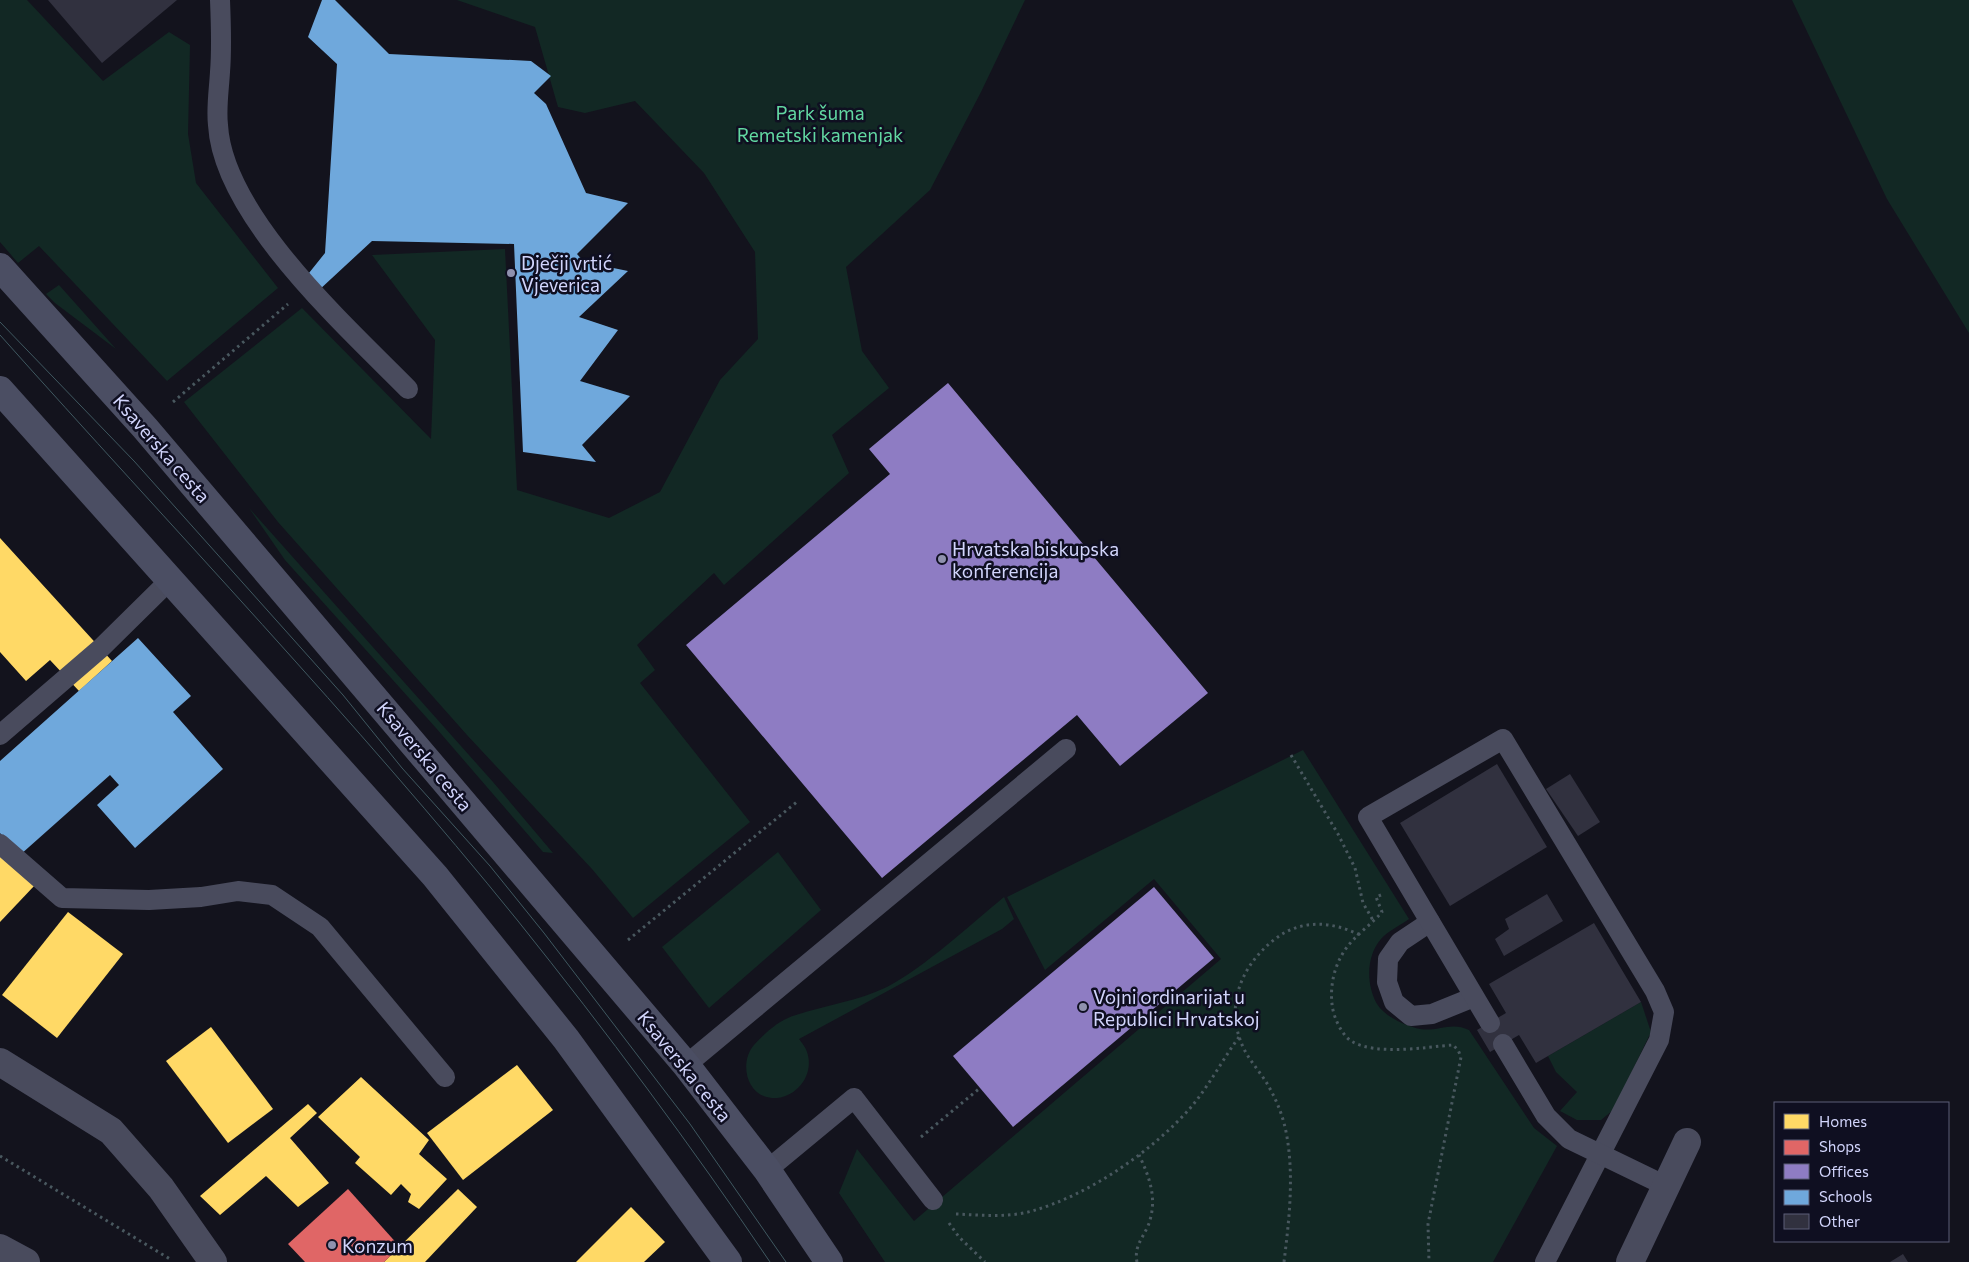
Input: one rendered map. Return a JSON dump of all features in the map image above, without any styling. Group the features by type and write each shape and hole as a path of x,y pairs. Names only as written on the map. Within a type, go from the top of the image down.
{"main road":[{"name":"Ksaverska cesta","path":"0,267 145,428 686,1065 766,1170 829,1262"},
{"path":"0,390 368,799 498,952 566,1039 728,1262"}],"street":[{"path":"0,1062 110,1131 161,1188 213,1262"},
{"path":"1630,1262 1687,1142"},
{"path":"0,1248 26,1262"}],"lane":[{"path":"220,0 222,41 218,126 223,156 241,199 308,288 408,389"},
{"path":"0,735 100,648 170,580"},
{"path":"1490,1022 1368,817 1503,739 1655,991 1664,1012 1659,1040 1545,1262"},
{"path":"686,1065 1066,749"},
{"path":"0,844 62,898 149,900 201,898 238,891 272,895 320,926 445,1077"},
{"path":"1430,922 1400,942 1388,960 1387,982 1394,1002 1411,1016 1432,1014 1474,996"},
{"path":"1503,1044 1546,1116 1570,1139 1666,1186"},
{"path":"766,1170 854,1098 938,1207"}],"path":[{"path":"173,402 308,288"},
{"path":"1291,755 1338,834 1355,868 1363,903 1374,922"},
{"path":"628,940 798,801"},
{"path":"1406,881 1376,897 1382,912 1345,950 1334,974 1330,989 1332,1008 1339,1025 1350,1040 1369,1046 1396,1049 1453,1045 1461,1057 1428,1224 1429,1262"},
{"path":"1284,1262 1289,1217 1290,1159 1287,1136 1282,1113 1269,1087 1244,1050 1234,1013 1237,989 1249,967 1264,948 1284,932 1303,925 1321,923 1342,926 1360,935"},
{"path":"938,1207 1011,1215 1032,1211 1079,1191 1125,1166 1192,1106 1240,1037"},
{"path":"899,1155 980,1088"},
{"path":"1137,1262 1137,1245 1148,1226 1152,1209 1151,1182 1139,1155"},
{"path":"0,1156 160,1254"},
{"path":"938,1207 959,1237 985,1262"}],"green space":[{"path":"0,0 27,0 103,81 169,32 190,45 188,134 196,183 278,288 167,381 39,246 18,263 0,242"},
{"name":"Park šuma Remetski kamenjak","path":"457,0 1025,0 981,92 930,190 846,267 862,351 889,388 832,435 849,473 724,585 714,573 637,645 655,670 640,683 750,822 633,918 592,869 467,735 278,522 184,402 302,308 431,439 435,340 372,255 505,249 517,490 609,518 660,492 720,380 758,339 755,252 704,173 635,101 585,113 558,107 535,27"},
{"path":"1792,0 1969,0 1969,333 1887,199"},
{"path":"59,285 116,349 55,303 46,294"},
{"path":"249,508 493,782 553,853 543,852 436,728 285,560"},
{"path":"1303,750 1409,919 1384,936 1372,954 1369,980 1377,1004 1390,1017 1414,1028 1427,1030 1456,1026 1469,1030 1534,1128 1557,1146 1493,1262 885,1262 839,1193 857,1149 914,1221 1221,959 1154,879 1045,970 1007,897"},
{"path":"778,852 821,910 709,1008 662,947"},
{"path":"1004,897 1014,919 1002,929 799,1039 805,1047 809,1061 806,1077 796,1090 781,1097 772,1098 763,1096 751,1085 746,1069 749,1052 773,1027 796,1015 865,996 902,979 962,933"},
{"path":"1641,1002 1651,1032 1613,1110 1601,1120 1577,1120 1560,1111 1577,1092 1556,1072 1548,1056"}],"building: Homes":[{"path":"0,538 112,661 79,691 50,660 26,681 0,652"},
{"path":"0,852 35,885 0,922"},
{"path":"68,912 123,954 57,1038 2,995"},
{"path":"211,1027 273,1109 228,1143 166,1061"},
{"path":"517,1065 553,1110 463,1180 427,1133"},
{"path":"361,1077 429,1140 419,1154 447,1179 419,1209 408,1202 411,1194 401,1184 391,1195 355,1163 360,1157 318,1117"},
{"path":"308,1104 317,1113 290,1138 329,1183 298,1207 266,1176 220,1215 200,1196"},
{"path":"458,1189 477,1207 425,1262 384,1262"},
{"path":"631,1207 665,1242 644,1262 576,1262"}],"building: Shops":[{"path":"348,1189 400,1247 384,1262 305,1262 288,1244"}],"building: Offices":[{"name":"Hrvatska biskupska konferencija","path":"948,383 1208,693 1120,766 1077,715 882,878 686,645 890,474 869,449"},
{"name":"Vojni ordinarijat u Republici Hrvatskoj","path":"1154,887 1214,958 1013,1127 953,1056"}],"building: Schools":[{"path":"322,0 335,0 389,54 531,61 551,76 534,93 546,104 586,193 628,203 577,254 584,262 628,271 579,317 618,330 580,381 630,396 582,445 596,462 523,452 514,244 372,241 318,291 305,278 325,253 337,64 308,37"},
{"path":"138,638 191,696 173,712 223,769 135,848 97,805 119,785 110,775 20,855 0,833 0,761"}],"building: Other":[{"path":"48,0 177,0 102,63"},
{"path":"1497,764 1547,847 1450,906 1400,823"},
{"path":"1570,774 1600,822 1578,836 1546,789"},
{"path":"1547,894 1563,921 1504,956 1495,939 1509,929 1505,919"},
{"path":"1594,923 1641,1002 1536,1063 1519,1035 1490,1052 1477,1030 1506,1013 1489,984"},
{"path":"1903,1254 1908,1262 1890,1262"}],"tram line":[{"path":"0,322 134,461 343,695 402,768 490,866 544,933 690,1124 786,1262"},
{"path":"0,335 328,698 456,845 616,1046 710,1175 770,1262"}],"place":[{"name":"Dječji vrtić Vjeverica","path":"511,273"},
{"name":"Hrvatska biskupska konferencija","path":"942,559"},
{"name":"Vojni ordinarijat u Republici Hrvatskoj","path":"1083,1007"},
{"name":"Konzum","path":"332,1245"}]}
